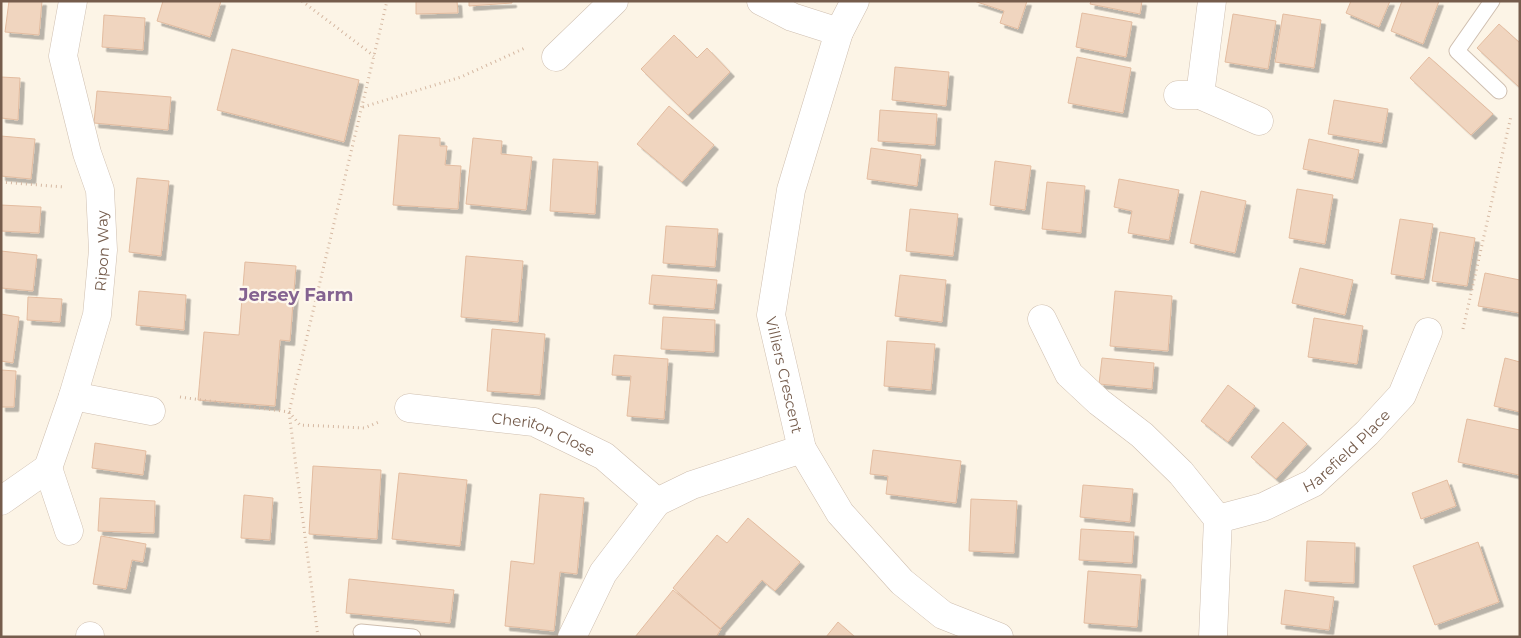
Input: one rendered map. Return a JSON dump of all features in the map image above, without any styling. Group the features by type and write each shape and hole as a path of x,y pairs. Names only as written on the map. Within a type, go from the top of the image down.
{"street":[{"name":"Ripon Way","path":"48,468 73,396 97,315 103,250 100,190 87,153 64,56 73,1"},
{"path":"556,57 614,1"},
{"path":"761,1 792,18 839,32"},
{"name":"Villiers Crescent","path":"855,1 839,32 792,190 771,315 802,449 840,513 902,582 943,615 999,637"},
{"path":"1212,1 1189,95 1259,122"},
{"path":"1042,320 1068,374 1142,435 1181,473 1218,519 1213,637"},
{"name":"Harefield Place","path":"1218,519 1262,507 1313,483 1367,434 1402,396 1428,332"},
{"path":"73,396 151,411"},
{"name":"Cheriton Close","path":"409,408 534,422 604,456 657,502"},
{"path":"572,637 604,573 657,502 692,485 802,449"},
{"path":"1,501 48,468 69,530"}],"lane":[{"path":"1492,1 1457,51 1499,91"},
{"path":"361,632 413,637"}],"path":[{"path":"302,1 374,56"},
{"path":"318,637 289,412 387,1"},
{"path":"363,107 461,76 527,47 556,57"},
{"path":"1428,332 1461,334 1513,108"},
{"path":"1,182 100,190"},
{"path":"151,411 155,394 289,412 300,425 365,428 409,408"}],"building":[{"path":"9,1 42,1 39,35 5,32"},
{"path":"163,1 221,1 210,37 157,21"},
{"path":"416,1 457,1 458,13 416,14"},
{"path":"469,1 512,1 512,3 469,6"},
{"path":"974,1 1027,1 1018,29 1000,23 1004,11"},
{"path":"1091,1 1142,1 1140,14 1090,4"},
{"path":"1351,1 1390,1 1379,27 1346,13"},
{"path":"1402,1 1439,1 1423,44 1391,31"},
{"path":"1082,13 1132,22 1126,57 1076,47"},
{"path":"1233,14 1276,21 1268,69 1225,62"},
{"path":"1283,14 1321,20 1314,68 1275,62"},
{"path":"104,15 145,18 143,50 102,47"},
{"path":"1499,24 1520,43 1519,87 1477,48"},
{"path":"674,35 697,58 707,48 730,72 688,115 641,69"},
{"path":"232,49 359,80 344,142 217,110"},
{"path":"1077,57 1131,68 1123,113 1068,103"},
{"path":"1429,57 1493,114 1471,135 1410,78"},
{"path":"895,67 949,72 946,106 892,100"},
{"path":"1,77 20,78 18,120 1,118"},
{"path":"97,91 171,97 168,130 94,123"},
{"path":"1334,100 1388,109 1382,143 1328,134"},
{"path":"669,106 714,145 682,182 637,144"},
{"path":"880,110 937,114 935,145 878,141"},
{"path":"399,135 440,138 440,146 447,146 445,165 461,166 458,209 393,205"},
{"path":"1,136 35,139 31,179 1,176"},
{"path":"473,138 502,141 501,154 532,157 526,210 466,204"},
{"path":"1309,139 1359,150 1353,179 1303,169"},
{"path":"871,148 921,155 917,186 867,179"},
{"path":"553,159 598,162 595,214 550,211"},
{"path":"995,161 1031,166 1025,210 990,205"},
{"path":"137,178 169,181 161,256 129,252"},
{"path":"1119,179 1179,190 1169,240 1128,233 1132,211 1114,207"},
{"path":"1047,182 1085,186 1081,233 1042,229"},
{"path":"1297,189 1333,195 1325,244 1289,238"},
{"path":"1201,191 1246,201 1235,253 1190,243"},
{"path":"1,205 41,207 39,233 1,231"},
{"path":"910,209 958,214 953,256 906,251"},
{"path":"1400,219 1433,224 1424,279 1391,274"},
{"path":"666,226 718,229 715,267 663,263"},
{"path":"1440,232 1475,238 1467,286 1432,281"},
{"path":"1,251 37,255 33,291 1,288"},
{"path":"466,256 523,261 518,322 461,317"},
{"path":"245,262 296,266 290,341 280,340 275,406 198,400 204,332 239,335"},
{"path":"1300,268 1353,280 1345,315 1292,303"},
{"path":"1485,273 1520,280 1520,313 1478,306"},
{"path":"652,275 717,280 714,309 649,304"},
{"path":"900,275 946,280 942,322 895,316"},
{"path":"139,291 186,295 184,330 136,325"},
{"path":"1115,291 1172,296 1168,351 1110,346"},
{"path":"28,297 62,299 60,322 27,320"},
{"path":"1,314 19,317 13,363 1,361"},
{"path":"663,317 715,320 714,352 661,349"},
{"path":"1314,318 1363,326 1357,364 1308,357"},
{"path":"492,329 545,334 540,395 487,391"},
{"path":"887,341 935,344 931,390 884,386"},
{"path":"614,355 668,359 664,419 627,416 631,376 612,375"},
{"path":"1102,358 1154,363 1152,389 1099,384"},
{"path":"1505,358 1520,362 1520,412 1494,406"},
{"path":"1,370 16,371 14,407 1,407"},
{"path":"1228,385 1255,406 1228,442 1201,421"},
{"path":"1467,419 1520,430 1519,475 1458,462"},
{"path":"1283,422 1307,444 1276,479 1251,457"},
{"path":"95,443 146,451 143,475 92,468"},
{"path":"873,450 961,461 956,503 886,494 888,476 870,474"},
{"path":"313,466 381,470 377,539 309,534"},
{"path":"399,473 467,480 460,546 392,539"},
{"path":"1447,480 1456,506 1421,519 1412,493"},
{"path":"1083,485 1133,489 1130,522 1080,517"},
{"path":"540,494 584,498 577,574 560,572 554,631 505,626 511,561 534,564"},
{"path":"244,495 273,498 270,540 241,538"},
{"path":"100,498 155,501 154,533 98,531"},
{"path":"971,499 1017,501 1014,553 969,551"},
{"path":"748,518 800,562 775,591 762,580 720,629 673,588 717,535 727,543"},
{"path":"1081,529 1134,532 1132,563 1079,560"},
{"path":"101,536 146,544 143,562 132,560 126,589 93,584"},
{"path":"1307,541 1355,543 1354,583 1305,581"},
{"path":"1478,542 1499,602 1435,625 1413,566"},
{"path":"1088,571 1141,575 1137,627 1084,623"},
{"path":"349,579 454,590 450,623 346,613"},
{"path":"673,590 721,629 716,637 635,637"},
{"path":"1285,590 1334,597 1329,630 1281,624"},
{"path":"838,622 855,637 826,637"}],"district":[{"name":"Jersey Farm","path":"296,295"}]}
